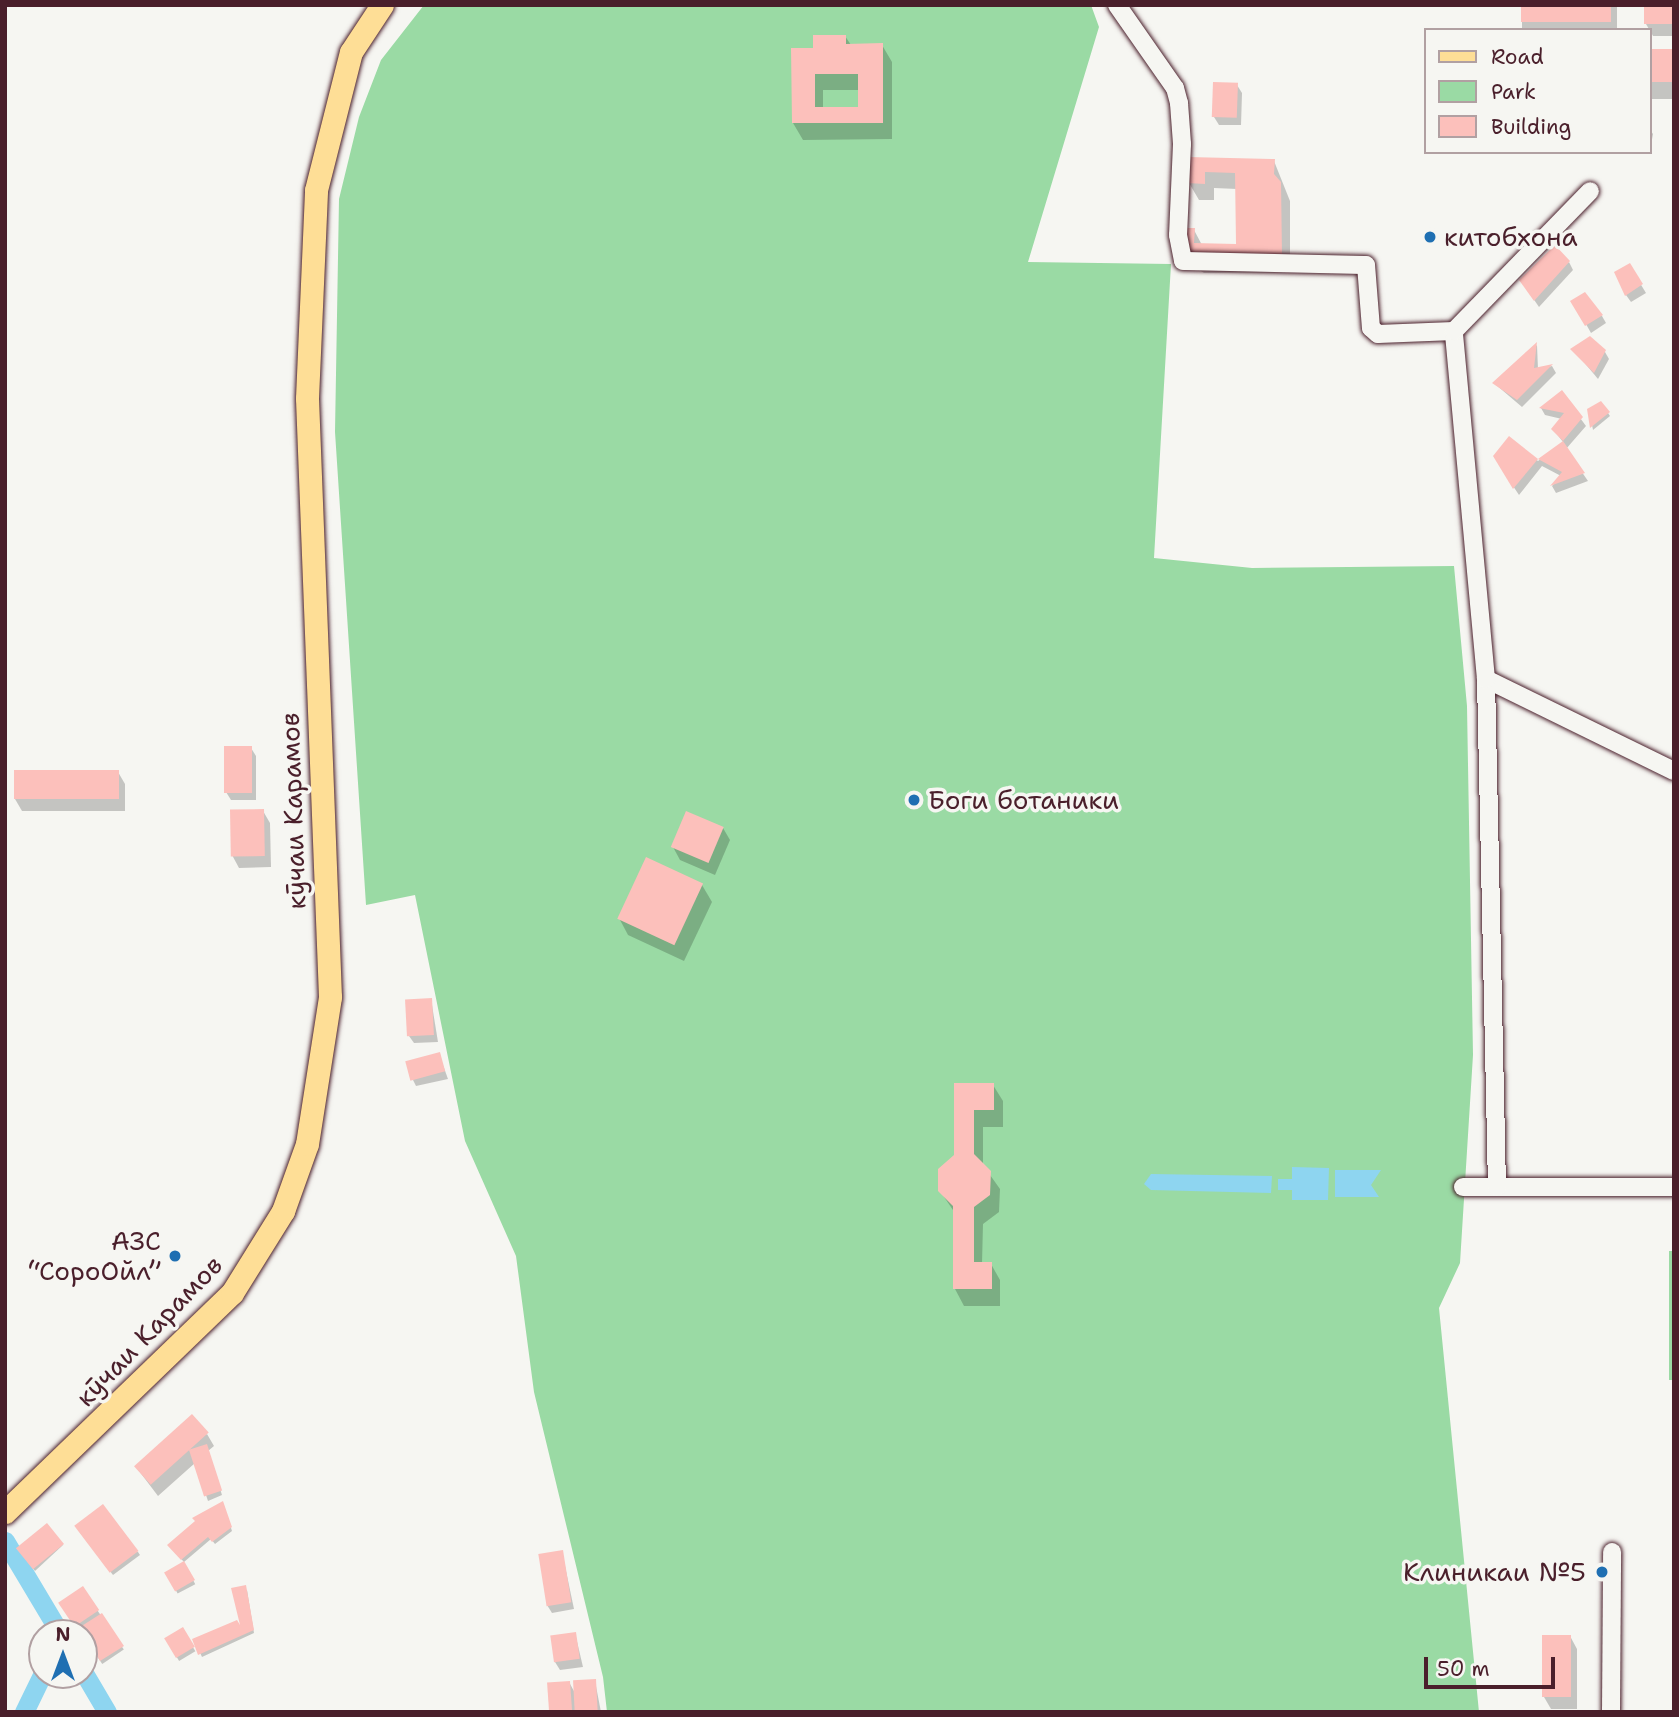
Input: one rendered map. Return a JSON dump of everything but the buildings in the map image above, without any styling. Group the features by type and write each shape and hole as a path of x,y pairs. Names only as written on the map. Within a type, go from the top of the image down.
{"main road":[{"name":"кӯчаи Карамов","path":"5,1512 232,1293 283,1211 307,1144 330,997 307,398 316,190 351,52 382,5"}],"street":[{"path":"1117,5 1175,88 1179,103 1182,144 1178,235 1183,261 1366,265 1371,328 1378,334 1454,331 1590,191"},
{"path":"1454,331 1486,679 1497,1187"},
{"path":"1486,679 1674,771"},
{"path":"1464,1187 1674,1187"},
{"path":"1611,1712 1612,1552"}],"green space":[{"name":"Боги ботаники","path":"424,5 1091,5 1099,27 1028,262 1171,264 1154,558 1252,568 1454,566 1467,706 1473,1055 1460,1263 1439,1308 1479,1712 607,1712 603,1677 534,1392 516,1256 465,1141 415,895 366,905 335,432 339,199 359,117 381,60"},
{"path":"1669,1251 1674,1251 1674,1380 1669,1380"}],"water":[{"path":"1292,1167 1329,1168 1328,1200 1292,1200 1292,1190 1278,1190 1278,1179 1292,1179"},
{"path":"1335,1170 1381,1170 1371,1185 1379,1197 1335,1197"},
{"path":"1151,1174 1272,1176 1271,1193 1151,1190 1144,1184"}],"waterway":[{"path":"5,1541 52,1619"},
{"path":"24,1712 35,1689"},
{"path":"93,1689 107,1712"}],"place":[{"name":"китобхона","path":"1430,237"},
{"name":"Боги ботаники","path":"914,800"},
{"name":"АЗС “СороОйл”","path":"175,1256"},
{"name":"Клиникаи №5","path":"1602,1572"}]}
